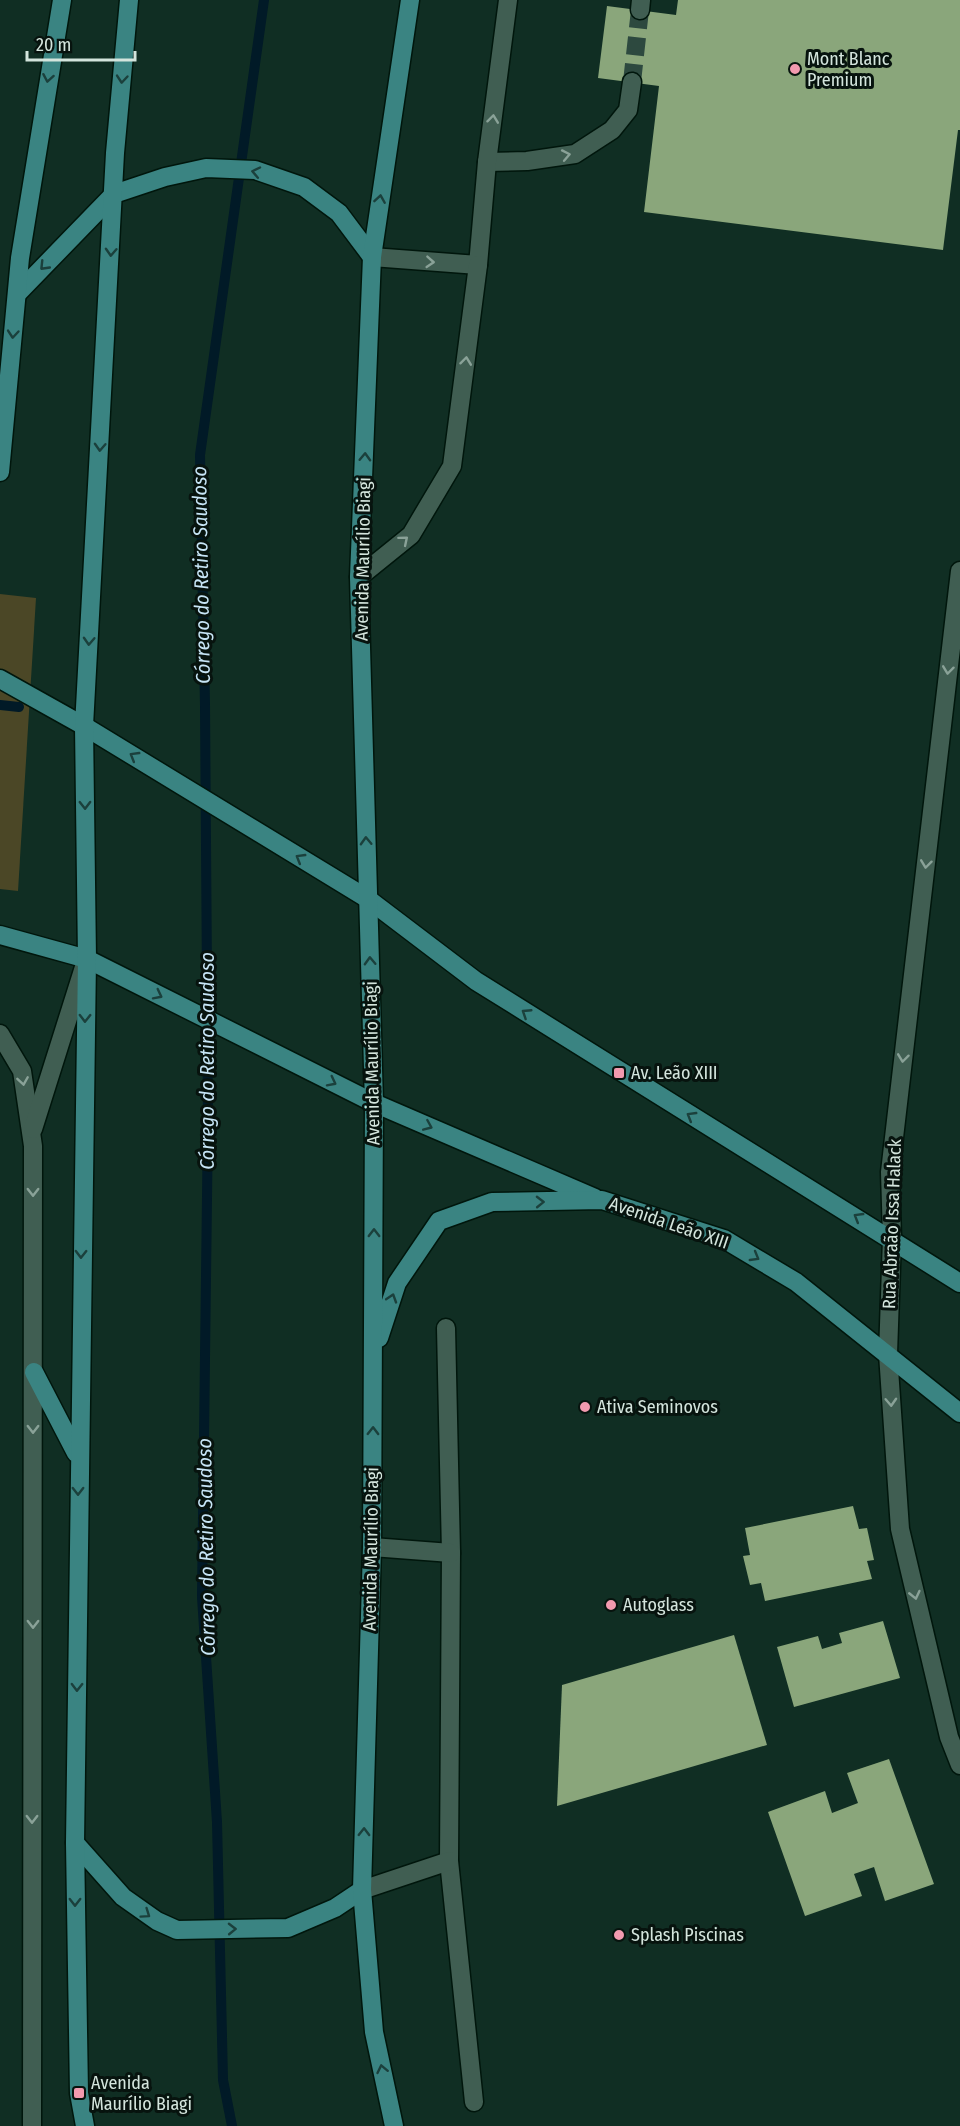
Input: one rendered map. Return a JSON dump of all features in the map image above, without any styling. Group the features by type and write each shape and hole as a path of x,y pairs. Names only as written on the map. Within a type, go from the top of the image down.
{"main road":[{"path":"0,472 17,294 37,146 62,0"},
{"path":"85,2126 79,2093 75,1843 78,1456 87,959 84,726 115,153 129,0"},
{"name":"Avenida Maurílio Biagi","path":"394,2126 374,2032 362,1890 372,1547 374,1103 359,577 372,257 410,0"},
{"path":"17,294 114,194 165,177 206,168 255,170 304,187 339,213 372,257"},
{"path":"0,679 84,726 368,899 486,987 619,1073 892,1238 960,1283"},
{"path":"0,935 87,959 374,1103 602,1200"},
{"name":"Avenida Leão XIII","path":"374,1354 397,1283 438,1221 492,1202 602,1200 724,1239 796,1281 960,1413"},
{"path":"33,1372 78,1456"},
{"path":"75,1843 123,1897 157,1921 177,1930 288,1928 335,1908 362,1890"}],"street":[{"path":"359,577 411,535 452,466 478,265 508,0"},
{"path":"488,162 527,161 575,154 618,124 628,110 632,82"},
{"path":"372,257 478,265"},
{"name":"Rua Abraão Issa Halack","path":"960,570 890,1172 892,1238 888,1354 900,1529 949,1737 960,1765"},
{"path":"32,1134 87,959"},
{"path":"0,1034 22,1071 32,1134 32,2126"},
{"path":"446,1328 451,1553 449,1861 474,2102"},
{"path":"372,1547 451,1553"},
{"path":"362,1890 449,1861"}],"shaded area":[{"path":"0,594 36,598 18,891 0,889"}],"building":[{"path":"678,0 960,0 960,130 958,130 943,250 644,212 659,86 598,78 607,6 676,15"},
{"path":"853,1506 859,1529 867,1528 874,1560 867,1561 872,1579 765,1601 761,1583 750,1585 743,1556 750,1555 745,1528"},
{"path":"883,1621 900,1678 794,1707 777,1647 818,1636 822,1649 842,1643 839,1633"},
{"path":"734,1635 767,1745 557,1806 562,1685"},
{"path":"889,1759 934,1884 885,1901 874,1867 854,1874 862,1896 805,1916 768,1812 825,1791 832,1813 858,1803 847,1773"}],"waterway":[{"name":"Córrego do Retiro Saudoso","path":"232,2126 223,2080 217,1822 202,1597 208,1118 205,705 200,455 264,0"},
{"path":"0,705 19,707"}],"tunnel":[{"path":"632,82 640,10"}],"place":[{"name":"Mont Blanc Premium","path":"795,69"},
{"name":"Av. Leão XIII","path":"619,1073"},
{"name":"Ativa Seminovos","path":"585,1407"},
{"name":"Autoglass","path":"611,1605"},
{"name":"Splash Piscinas","path":"619,1935"},
{"name":"Avenida Maurílio Biagi","path":"79,2093"}]}
